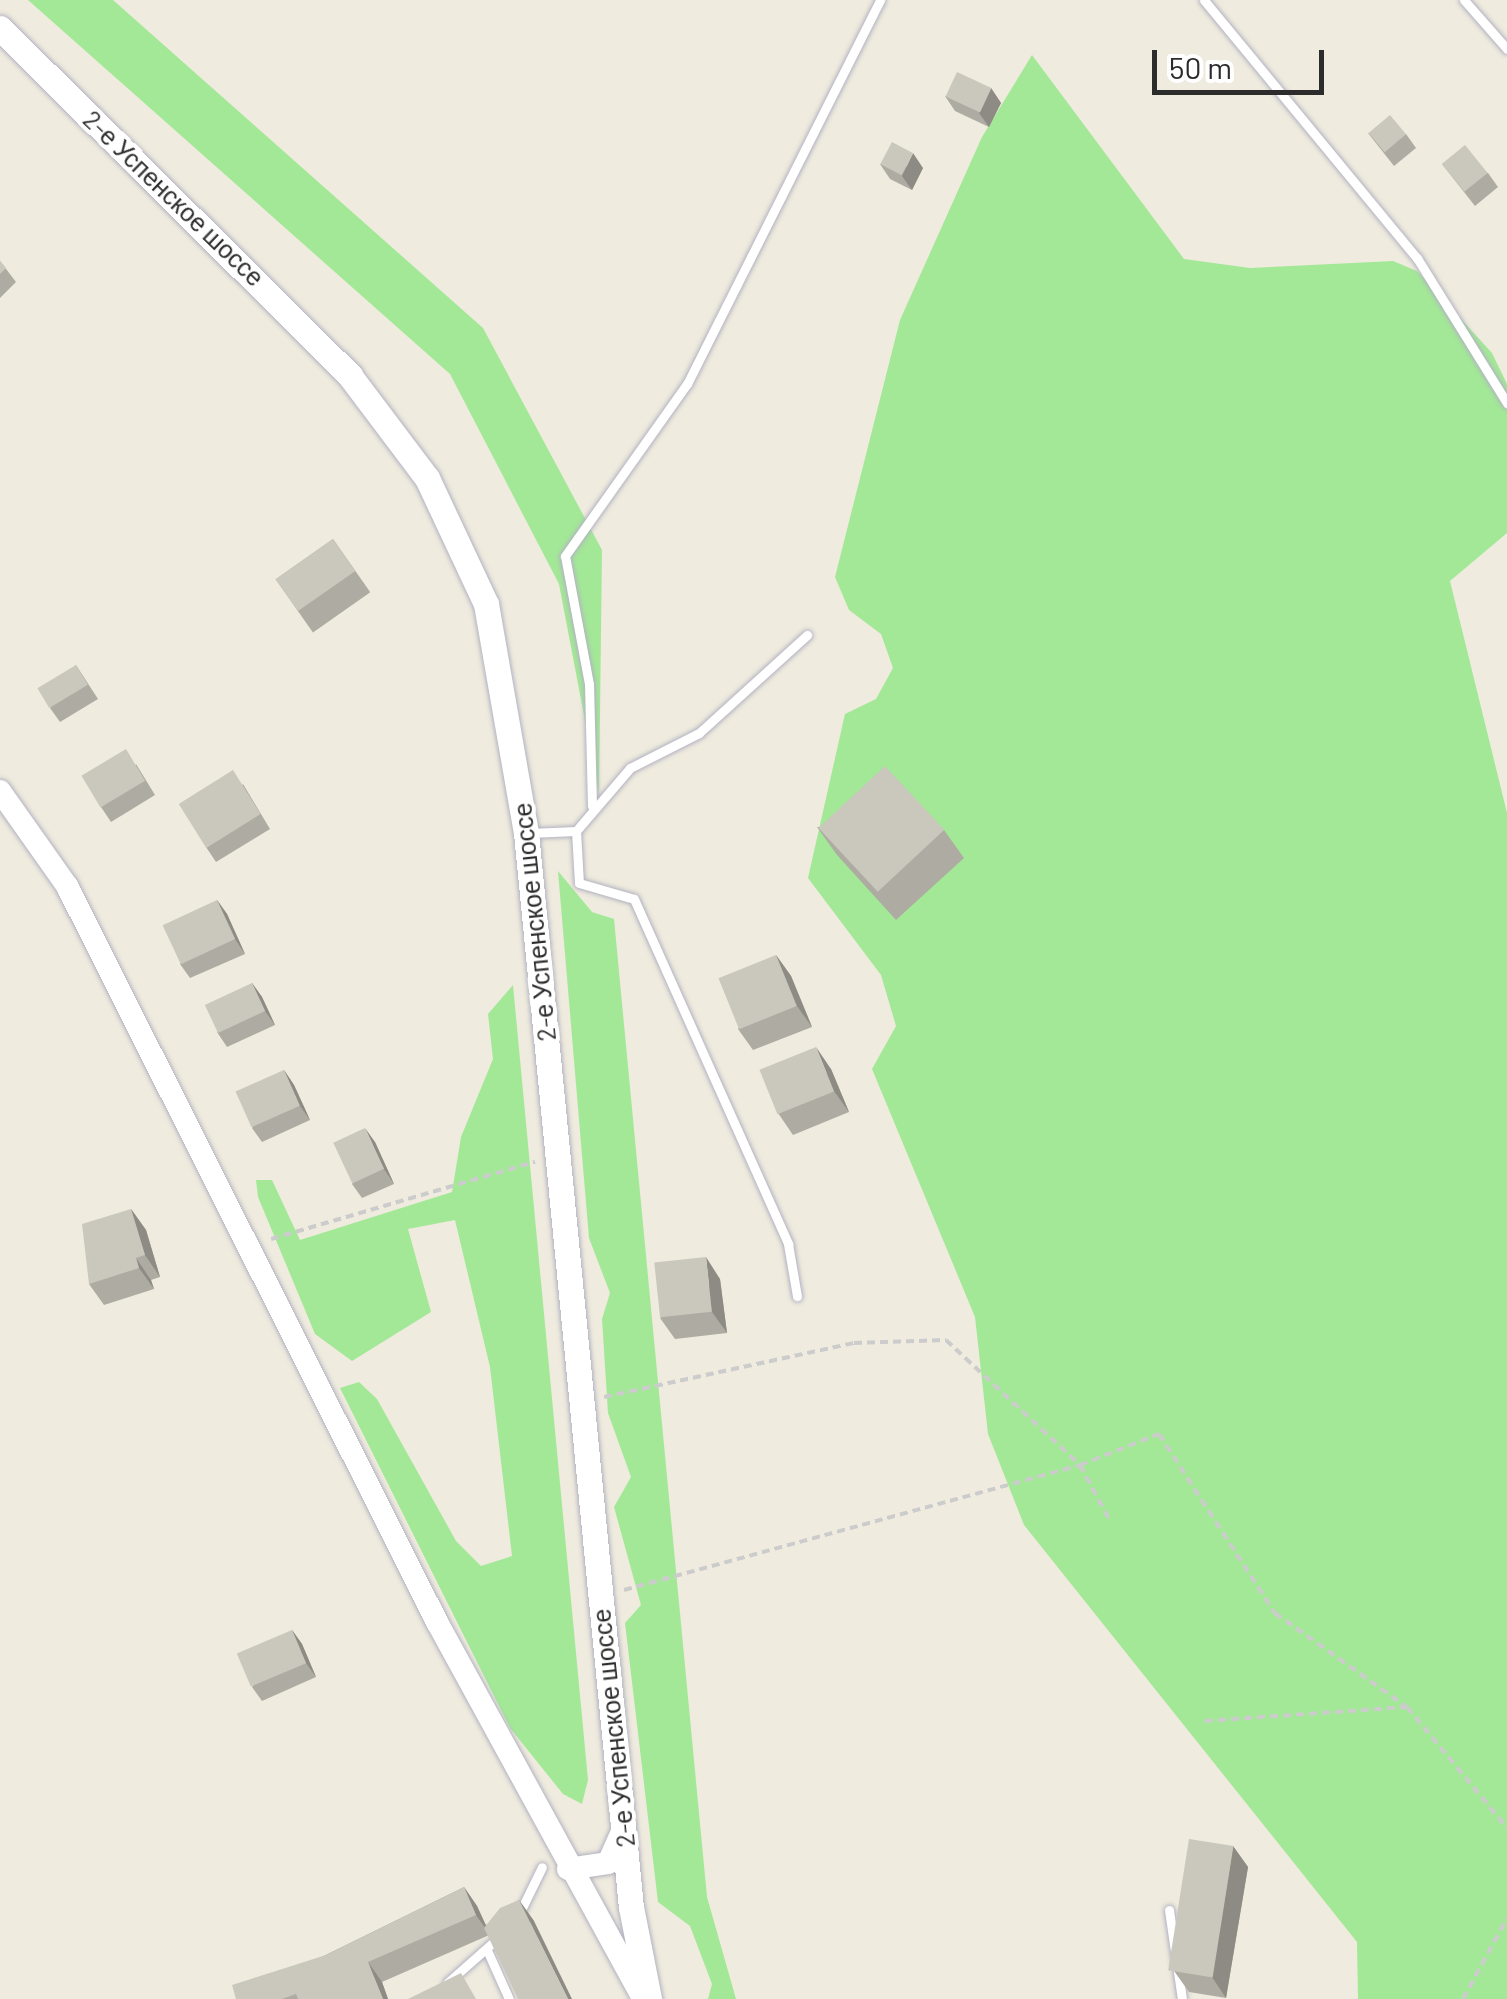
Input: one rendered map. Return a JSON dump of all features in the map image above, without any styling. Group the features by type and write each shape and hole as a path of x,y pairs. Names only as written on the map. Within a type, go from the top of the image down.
{"main road":[{"name":"2-е Успенское шоссе","path":"0,28 318,340 427,478 496,634 526,833 623,1828 646,1999"}],"street":[{"path":"0,791 68,886 568,1869 646,1999"},
{"path":"568,1869 608,1864 623,1828"}],"lane":[{"path":"592,806 590,684 564,556 687,384 880,0"},
{"path":"1204,0 1417,258 1507,403"},
{"path":"1464,0 1507,50"},
{"path":"797,1296 788,1244 634,899 579,883 576,831 592,806 630,768 699,733 807,634"},
{"path":"526,833 576,831"},
{"path":"428,1999 487,1950 524,1907 542,1867"},
{"path":"1169,1910 1182,1999"},
{"path":"487,1950 509,1999"}],"path":[{"path":"252,1244 556,1156"},
{"path":"580,1402 854,1343 946,1340 1080,1465 1110,1521"},
{"path":"600,1596 1080,1465 1159,1434 1275,1614 1407,1707 1507,1828"},
{"path":"1205,1721 1407,1707"},
{"path":"1463,1999 1507,1918"}],"green space":[{"path":"28,0 113,0 483,328 602,550 599,794 559,584 450,374"},
{"path":"1032,55 1184,259 1250,268 1393,261 1417,271 1492,353 1507,384 1507,533 1450,581 1507,813 1507,1999 1358,1999 1357,1942 1024,1525 988,1434 975,1317 872,1069 896,1026 881,975 808,878 845,714 876,699 893,668 881,634 849,610 835,577 900,320 982,137"},
{"path":"558,871 592,912 614,919 707,1897 736,1999 708,1999 712,1984 690,1926 658,1902 625,1623 641,1605 614,1507 631,1477 608,1413 602,1319 610,1293 589,1238"},
{"path":"513,985 588,1780 582,1804 563,1794 510,1728 340,1388 359,1382 377,1399 456,1541 481,1566 512,1556 490,1367 455,1220 408,1229 431,1312 352,1361 315,1334 258,1197 256,1180 272,1180 300,1240 452,1192 461,1137 493,1059 488,1014"}],"building":[{"path":"957,72 991,88 980,113 946,96"},
{"path":"1390,115 1406,134 1385,152 1369,133"},
{"path":"892,142 913,153 901,175 880,164"},
{"path":"1465,145 1488,173 1464,192 1442,164"},
{"path":"333,539 355,571 298,611 276,579"},
{"path":"76,665 88,685 49,708 37,688"},
{"path":"126,749 145,781 100,807 81,776"},
{"path":"885,766 944,830 878,892 818,828"},
{"path":"233,770 261,814 206,848 179,804"},
{"path":"217,900 235,939 181,964 163,925"},
{"path":"776,955 797,1006 739,1029 719,978"},
{"path":"252,983 265,1011 218,1033 205,1005"},
{"path":"816,1047 834,1092 777,1114 759,1070"},
{"path":"284,1070 300,1106 251,1127 236,1092"},
{"path":"365,1128 384,1169 352,1184 333,1143"},
{"path":"131,1209 145,1255 136,1258 139,1268 89,1284 82,1224"},
{"path":"706,1257 712,1312 660,1317 654,1262"},
{"path":"292,1630 306,1663 251,1687 237,1653"},
{"path":"1189,1839 1233,1846 1213,1977 1168,1970"},
{"path":"464,1887 476,1915 368,1962 383,1999 298,1999 296,1994 282,1999 236,1999 232,1985 326,1955"},
{"path":"519,1900 568,1999 518,1999 484,1928 500,1908"},
{"path":"461,1973 476,1999 408,1999"}]}
